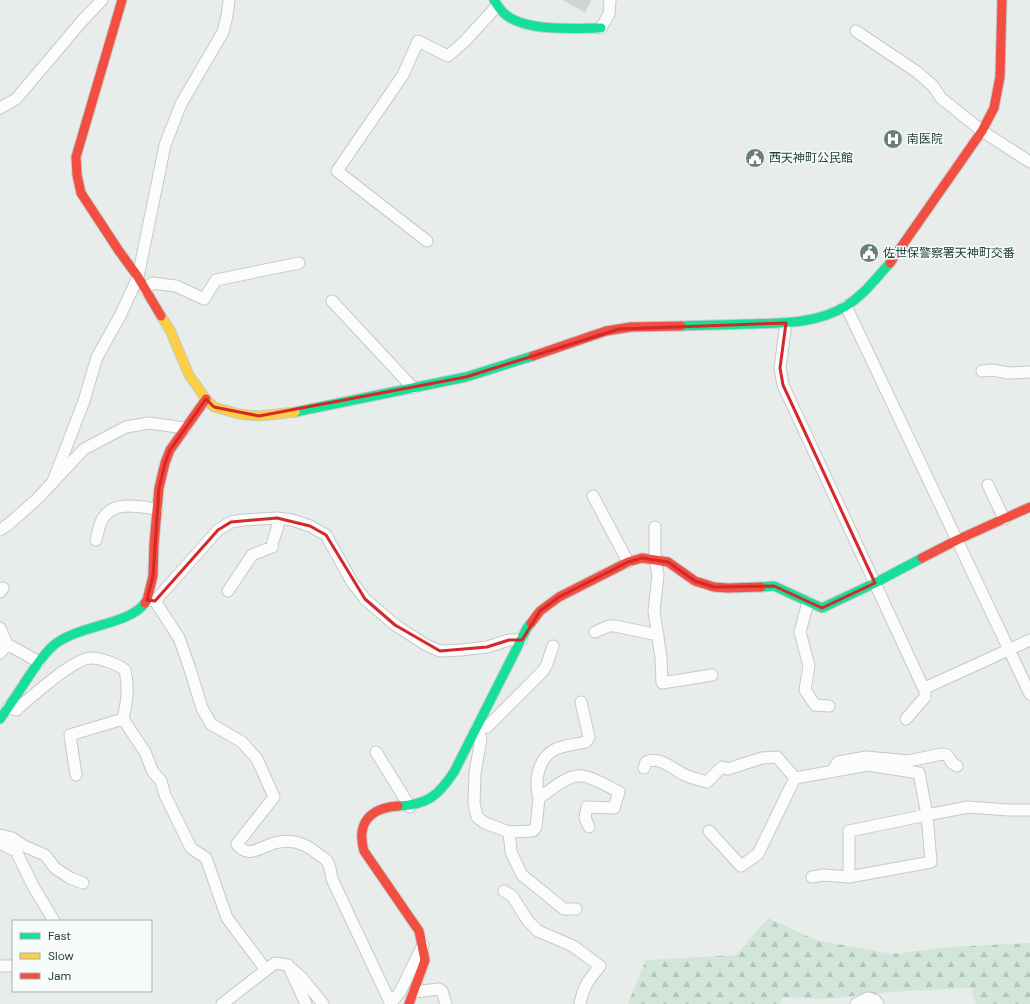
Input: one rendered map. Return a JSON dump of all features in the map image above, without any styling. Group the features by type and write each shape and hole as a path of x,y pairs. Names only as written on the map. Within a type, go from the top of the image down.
{"street":[{"path":"0,108 16,99 82,21 102,0"},
{"path":"122,0 76,157 77,175 81,193 138,277 170,330 189,374 206,399 214,407 239,414 259,416 300,411 466,377 606,331 647,326 786,323 808,320 846,306 863,293 890,263 982,131 994,108 1000,77 1002,0"},
{"path":"52,484 84,401 97,357 120,316 138,277 165,144 181,104 223,32 228,16 229,0"},
{"path":"427,241 337,171 403,75 418,41 448,56 465,41 495,4 512,20 536,27 601,28 609,14 610,0"},
{"path":"856,31 917,72 933,86 941,98 982,131 1030,162"},
{"path":"145,290 152,284 176,286 204,299 216,280 299,263"},
{"path":"332,301 413,388"},
{"path":"846,306 1030,694"},
{"path":"786,323 780,368 783,385 923,687 925,688 925,698 906,719"},
{"path":"982,371 992,370 1009,373 1030,372"},
{"path":"206,399 170,450 165,463 159,488 151,600 179,638 202,708 211,724 242,742 257,759 274,797 237,844 239,848 247,852 278,842 297,842 309,846 326,860 332,879 391,1004 400,992 423,945"},
{"path":"0,530 10,523 52,484 84,449 126,427 149,423 185,428"},
{"path":"988,485 1004,519"},
{"path":"593,496 628,562"},
{"path":"96,540 103,518 113,509 122,506 157,509"},
{"path":"409,1004 425,960 423,945 419,931 364,852 360,837 361,829 370,814 382,807 410,807 427,802 442,790 454,772 528,628 540,611 560,597 628,562 642,558 655,558 668,562 695,581 714,587 728,588 774,586 822,608 875,583 957,540 1030,507"},
{"path":"0,718 39,662 54,645 90,628 124,618 140,610 218,530 231,522 243,520 277,518 292,520 310,526 326,535 352,582 365,599 395,625 426,645 440,650 461,650 487,647 509,640 522,640"},
{"path":"228,591 252,555 272,547 273,540 279,526 277,518"},
{"path":"655,527 655,558 658,575 654,604 661,658 662,683 712,675"},
{"path":"808,602 800,632 809,666 805,690 815,705 829,706"},
{"path":"595,632 609,626 615,626 658,635"},
{"path":"0,628 7,644 39,662"},
{"path":"925,688 1030,640"},
{"path":"0,653 7,644"},
{"path":"477,728 487,727 543,671 553,646"},
{"path":"8,707 16,710 52,680 81,661 91,658 117,664 125,670 128,684 128,694 123,719 145,752 153,772 161,781 165,795 191,848 206,858 227,918 266,970"},
{"path":"477,728 481,739 475,773 474,803 477,817 485,823 510,832 533,831 536,827 539,798 538,770 547,756 556,749 586,742 589,737 581,702"},
{"path":"76,775 70,735 123,719"},
{"path":"376,752 410,807"},
{"path":"832,772 838,762 866,757 908,761 942,754 947,755 952,763 957,766"},
{"path":"644,768 646,762 650,760 657,760 686,776 707,782 722,767 728,769 762,758 777,757 795,778"},
{"path":"795,778 868,765 920,772 931,862 849,877 812,877"},
{"path":"539,798 567,779 577,776 587,777 619,792 614,808 587,807 585,818 589,827"},
{"path":"709,831 741,866 758,854 795,778"},
{"path":"849,877 848,831 968,807 1030,810"},
{"path":"510,832 511,852 522,875 564,909 576,909"},
{"path":"0,835 12,838 24,846 45,855 55,868 70,878 84,883"},
{"path":"0,843 16,851 33,886 53,920"},
{"path":"504,891 512,896 528,922 538,931 573,946 600,966 588,979 581,996 580,1004"},
{"path":"222,1004 275,963 288,965 302,978 322,1004"},
{"path":"288,965 306,1004"},
{"path":"0,966 12,966"},
{"path":"414,992 439,988 442,991 446,1004"},
{"path":"856,1004 868,998 875,1000 878,1004"}],"highlighted area":[{"path":"786,323 780,368 783,385 875,583 822,608 774,586 714,587 695,581 668,562 642,558 628,562 559,597 540,611 522,640 509,640 487,647 440,651 395,625 365,599 326,535 310,526 277,518 231,522 218,530 155,601 147,600 153,576 159,488 165,463 170,450 206,399 214,407 259,416 466,377 619,329"}],"green space":[{"path":"768,918 816,940 892,954 950,947 1030,943 1030,1004 976,1004 971,988 905,991 825,999 783,997 779,1004 628,1004 646,960 736,955"}],"building":[{"path":"563,0 591,0 585,12"}],"traffic: fast":[{"path":"494,0 500,9 509,17 520,23 548,28 601,28"},
{"path":"681,326 786,323 823,316 835,312 852,302 864,292 890,263"},
{"path":"295,412 466,377 533,356"},
{"path":"761,587 774,586 822,608 875,583 922,558"},
{"path":"0,719 41,659 54,645 64,638 76,633 116,621 127,616 145,603"},
{"path":"398,806 417,804 431,798 443,787 454,772 527,628 531,623"}],"traffic: slow":[{"path":"161,316 170,330 189,375 206,399 214,407 239,414 259,416 295,412"}],"traffic: jam":[{"path":"122,0 76,157 77,175 81,193 138,277 161,316"},
{"path":"890,263 982,131 994,108 1000,77 1002,0"},
{"path":"533,356 606,331 631,327 681,326"},
{"path":"145,603 153,576 159,488 165,463 170,450 206,399"},
{"path":"922,558 957,540 1030,507"},
{"path":"531,623 540,611 559,597 628,562 642,558 668,562 695,581 714,587 761,587"},
{"path":"398,806 388,807 373,814 364,825 362,841 364,851 419,931 425,960 409,1004"}],"place":[{"name":"南医院","path":"893,139"},
{"name":"西天神町公民館","path":"755,158"},
{"name":"佐世保警察署天神町交番","path":"869,253"}]}
